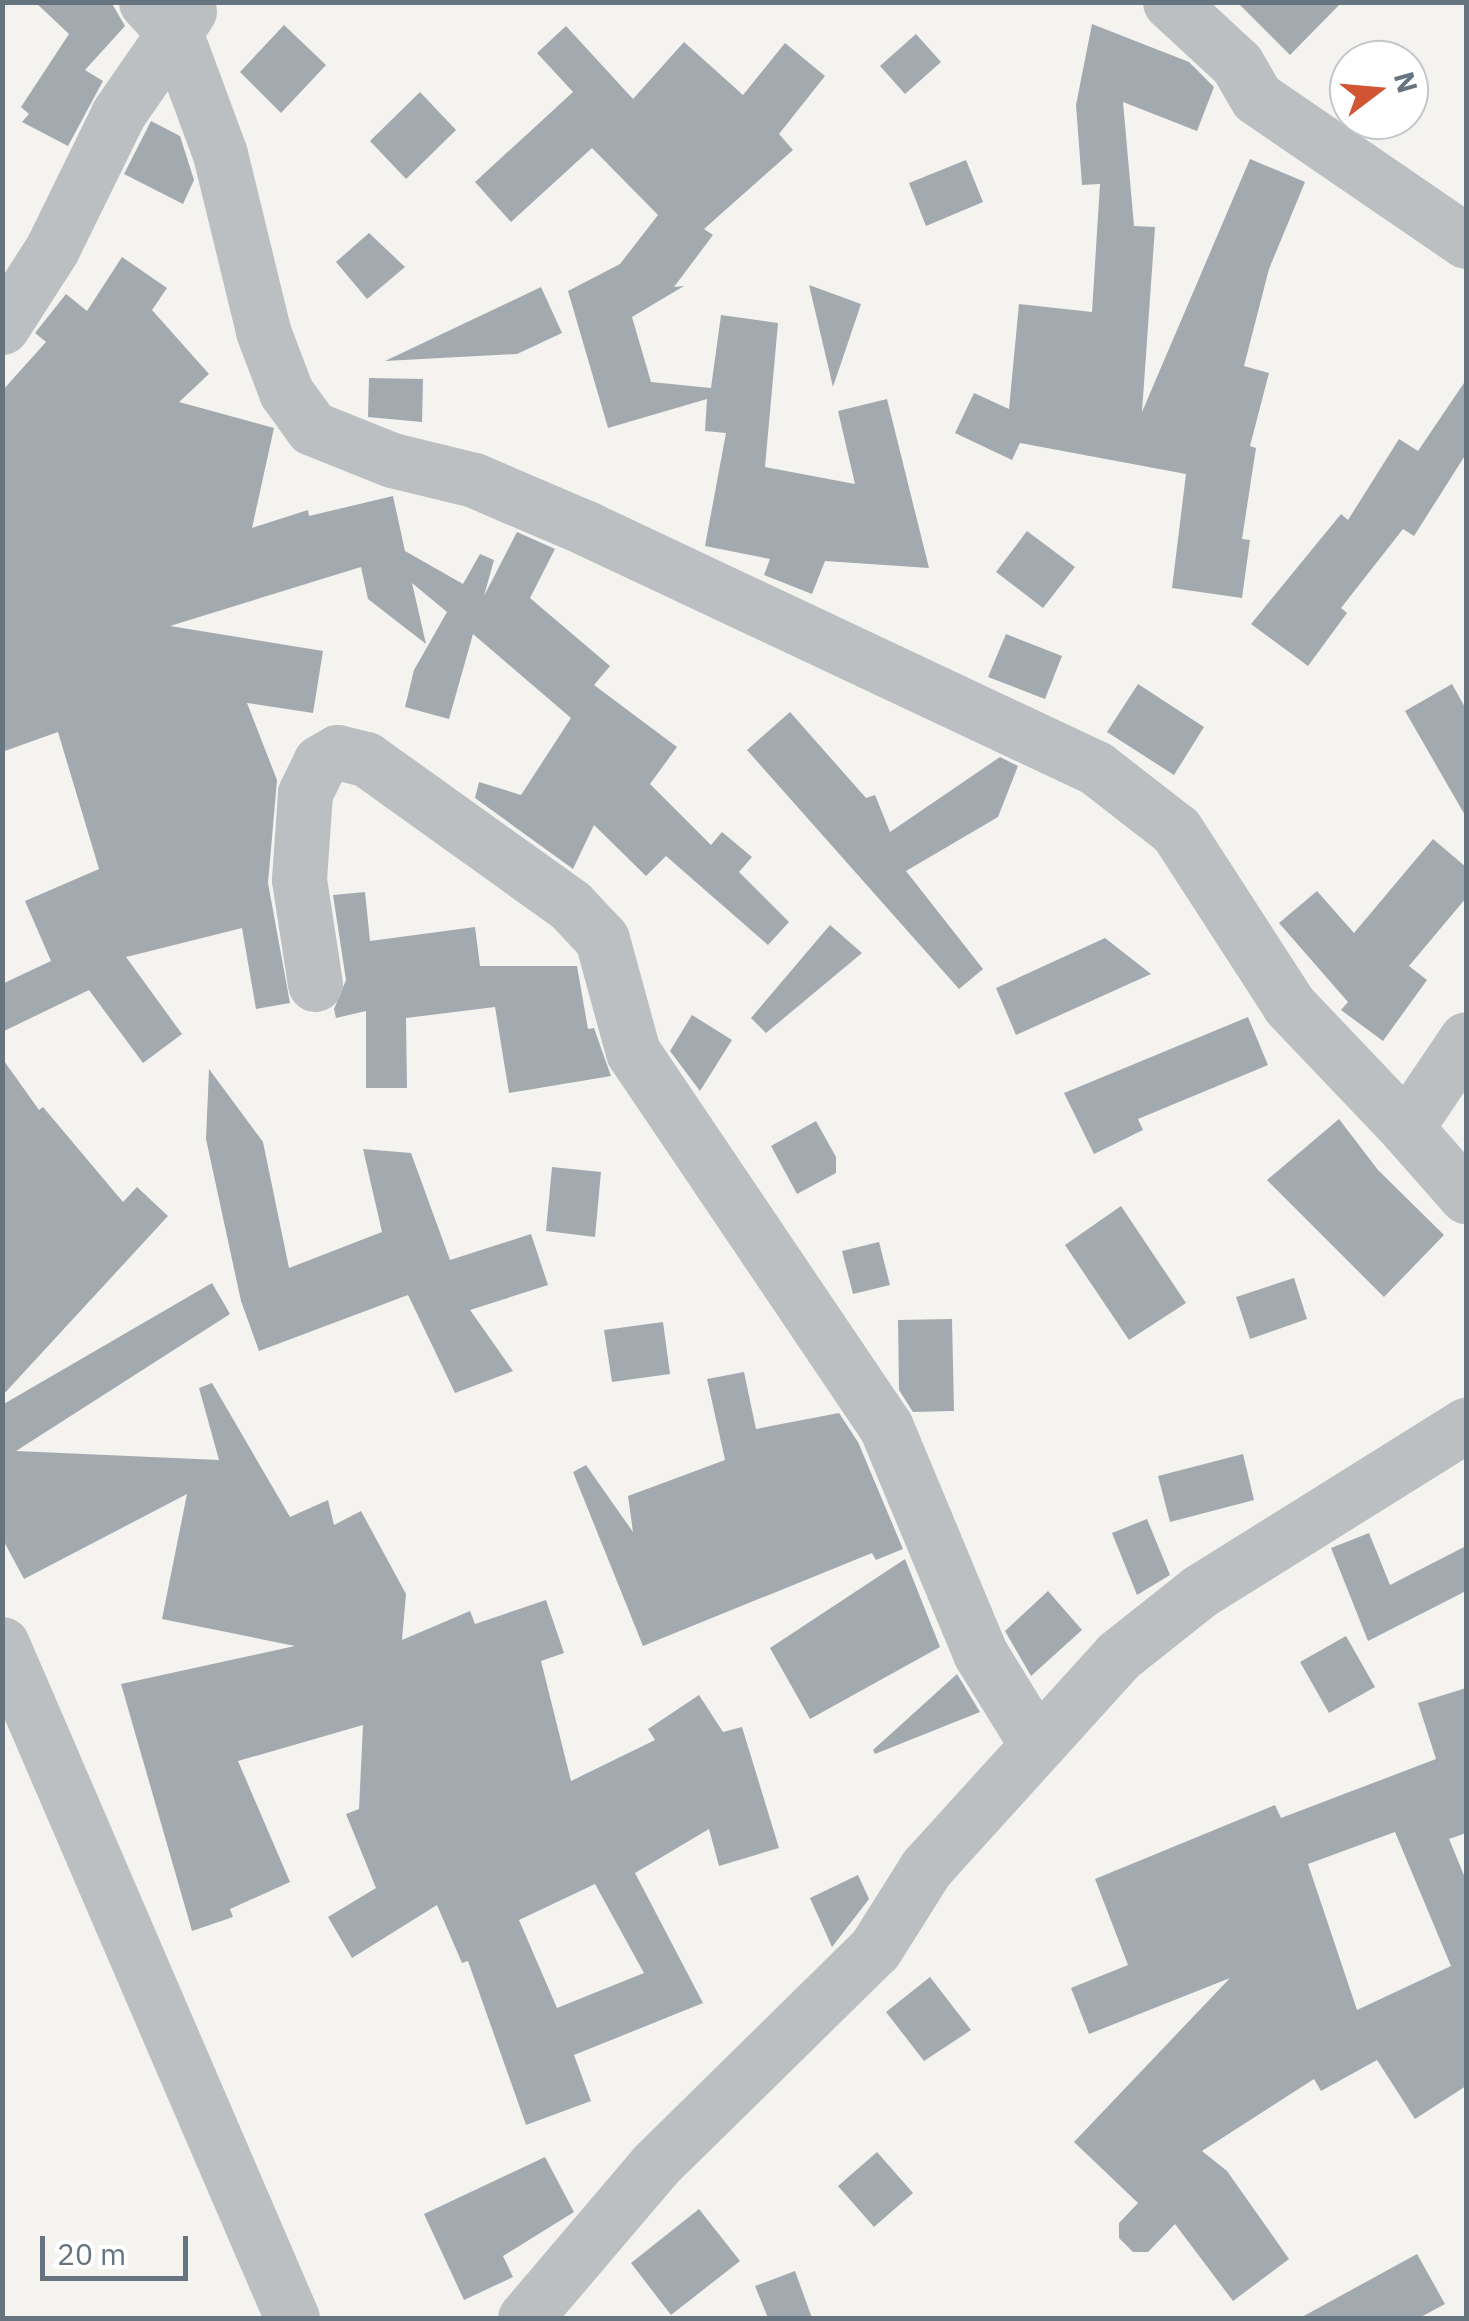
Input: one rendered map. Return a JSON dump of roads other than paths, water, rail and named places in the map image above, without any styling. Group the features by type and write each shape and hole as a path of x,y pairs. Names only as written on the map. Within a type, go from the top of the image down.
{"street":[{"path":"1170,2 1237,64 1257,98 1466,241"},
{"path":"2,327 52,248 172,13"},
{"path":"172,13 220,154 263,331 286,392 312,428 392,460 474,480 570,521 1096,768 1176,830 1289,1006 1466,1196"},
{"path":"315,984 300,879 305,793 320,762 338,752 366,759 572,906 602,939 633,1052 886,1427 980,1653 1035,1742"},
{"path":"1406,1128 1466,1039"},
{"path":"525,2318 656,2165 875,1949 926,1868 1035,1742 1118,1656 1200,1591 1466,1424"},
{"path":"2,1644 292,2318"}]}
